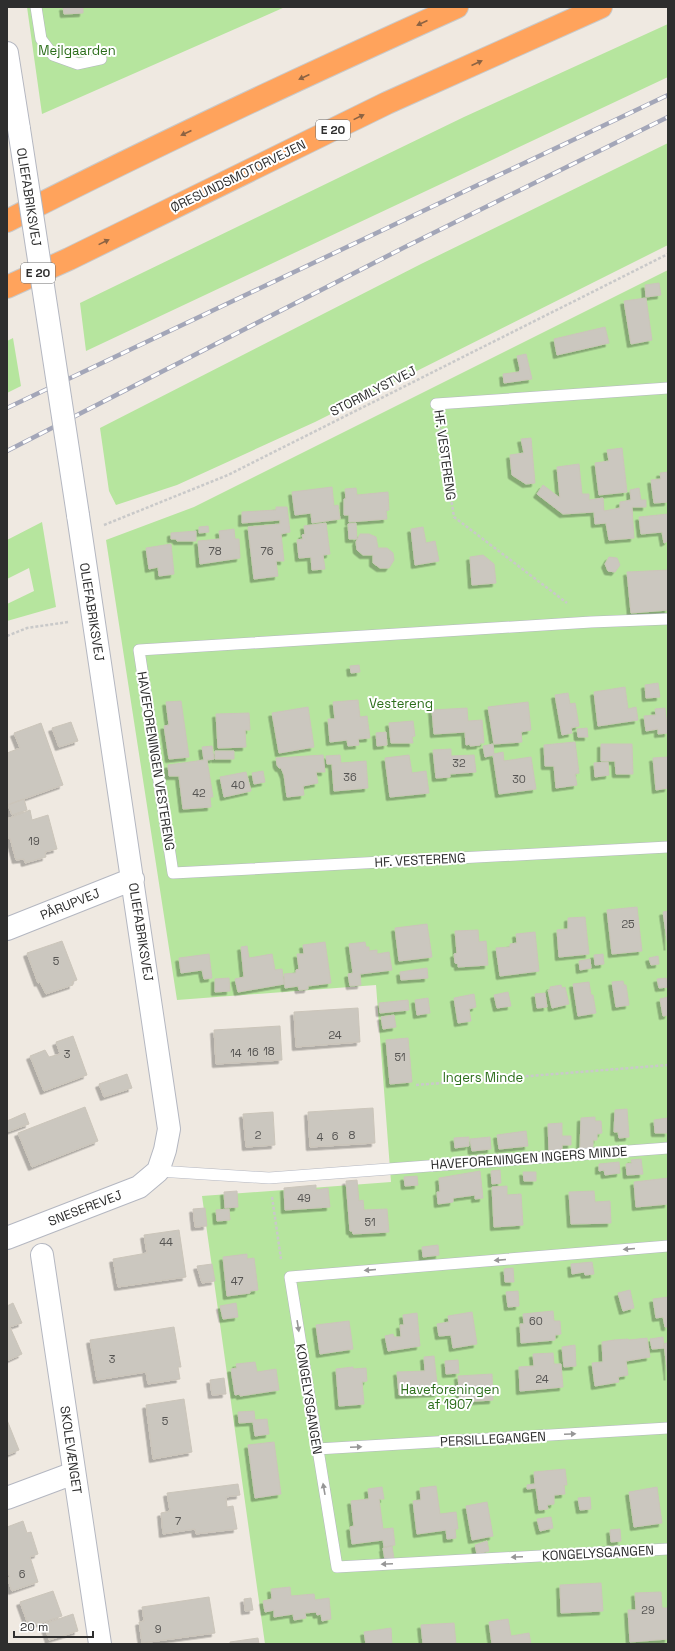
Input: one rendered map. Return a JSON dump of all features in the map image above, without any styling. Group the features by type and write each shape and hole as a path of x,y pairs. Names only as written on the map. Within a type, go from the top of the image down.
{"highway":[{"path":"7,221 90,178 353,54 457,7"},
{"name":"ØRESUNDSMOTORVEJEN","path":"7,287 69,259 387,103 601,7"},
{"path":"7,209 90,178"}],"street":[{"name":"OLIEFABRIKSVEJ","path":"7,52 170,1129 158,1171"},
{"name":"PÅRUPVEJ","path":"7,929 133,879"},
{"name":"SNESEREVEJ","path":"7,1238 139,1187 158,1171"},
{"name":"SKOLEVÆNGET","path":"42,1255 100,1644"},
{"path":"7,1498 74,1473"}],"lane":[{"path":"36,7 41,39 53,55 78,64 101,59"},
{"name":"HF. VESTERENG","path":"436,404 668,388"},
{"path":"591,622 668,619"},
{"name":"HAVEFORENINGEN VESTERENG","path":"173,873 139,650 591,622"},
{"name":"HF. VESTERENG","path":"173,873 668,847"},
{"name":"HAVEFORENINGEN INGERS MINDE","path":"158,1171 269,1178 668,1148"},
{"path":"290,1277 668,1246"},
{"name":"KONGELYSGANGEN","path":"290,1277 337,1567 668,1549"},
{"name":"PERSILLEGANGEN","path":"317,1449 668,1428"}],"path":[{"name":"STORMLYSTVEJ","path":"79,524 228,475 668,254"},
{"name":"HF. VESTERENG","path":"436,404 454,517 591,622"},
{"path":"7,636 27,628 93,618"},
{"path":"416,1085 668,1065"},
{"path":"269,1178 283,1270 290,1277"}],"green space":[{"name":"Mejlgaarden","path":"27,7 285,7 42,114"},
{"path":"668,24 668,77 86,351 80,303 464,117"},
{"path":"668,143 668,245 315,422 177,485 116,505 109,491 100,428 421,264"},
{"path":"668,270 668,1644 265,1644 202,1196 391,1182 376,985 177,1000 106,540 194,507"},
{"path":"13,338 21,386 7,393 7,341"},
{"path":"42,522 56,607 7,621 7,604 34,591 29,568 7,579 7,540"}],"building":[{"path":"63,7 83,7 83,13 64,14"},
{"path":"659,283 661,295 646,297 645,285"},
{"path":"646,298 652,340 631,344 624,301"},
{"path":"605,327 609,343 557,355 554,339"},
{"path":"526,354 532,379 504,383 503,374 519,372 520,369 517,356"},
{"path":"531,438 535,483 526,484 512,475 510,455 524,453 521,439"},
{"path":"622,448 627,492 599,495 595,463 609,461 607,450"},
{"path":"579,464 582,494 589,494 589,500 603,498 604,511 620,508 620,502 631,500 630,490 639,488 641,500 646,500 646,507 632,507 634,538 609,540 606,523 595,524 594,512 563,514 537,494 543,485 560,498 557,467"},
{"path":"668,472 668,502 654,503 651,480 661,479 660,473"},
{"path":"332,487 334,506 338,505 340,519 312,523 311,513 295,515 292,492"},
{"path":"356,488 357,495 388,492 389,510 386,511 387,519 349,522 349,515 344,515 344,499 346,499 345,489"},
{"path":"276,507 287,507 290,532 281,534 284,561 276,561 278,576 254,579 248,527 280,524 280,520 242,523 242,512 276,510"},
{"path":"668,514 668,541 664,543 662,532 641,534 639,517"},
{"path":"326,523 330,554 323,555 325,569 312,570 311,557 299,558 297,540 303,539 302,535 305,534 304,526"},
{"path":"356,523 357,539 349,539 348,524"},
{"path":"208,526 209,532 199,533 199,527"},
{"path":"423,527 426,543 435,541 439,561 415,565 411,529"},
{"path":"234,529 235,539 239,539 240,558 200,564 198,541 220,539 219,531"},
{"path":"196,531 196,541 177,541 176,539 171,539 171,533"},
{"path":"360,534 369,534 376,537 378,548 387,548 393,553 394,560 389,568 380,568 373,563 373,555 363,555 357,550 356,542"},
{"path":"171,544 174,574 159,576 158,567 149,569 146,548"},
{"path":"483,555 494,564 496,583 472,585 470,557"},
{"path":"609,557 617,558 620,565 615,572 608,571 605,564"},
{"path":"668,570 668,610 631,613 627,572"},
{"path":"359,665 360,672 351,673 350,666"},
{"path":"658,683 660,697 646,698 645,685"},
{"path":"625,687 628,709 636,707 638,720 598,726 594,692"},
{"path":"568,693 570,704 575,703 579,726 571,728 572,733 562,735 555,695"},
{"path":"358,700 360,717 367,716 370,738 358,739 359,745 348,746 347,740 330,742 328,719 335,719 333,702"},
{"path":"181,701 189,757 169,759 164,726 169,725 166,702"},
{"path":"528,702 531,730 521,732 522,742 494,744 488,707"},
{"path":"308,707 314,747 279,753 272,713"},
{"path":"467,708 468,721 482,720 484,743 480,743 480,745 466,745 465,732 434,734 432,710"},
{"path":"665,708 668,733 658,734 658,729 646,731 644,716 656,715 655,709"},
{"path":"249,713 250,730 245,730 246,747 218,748 216,714"},
{"path":"413,721 415,736 412,737 413,743 391,743 389,723"},
{"path":"71,722 78,741 59,747 52,728"},
{"path":"41,723 63,785 7,805 7,753 20,748 14,733"},
{"path":"587,728 588,737 578,737 577,729"},
{"path":"386,732 387,745 377,746 376,733"},
{"path":"575,742 579,773 575,774 577,785 556,788 554,766 545,766 544,745"},
{"path":"493,744 494,754 503,752 504,761 531,757 536,789 499,794 493,755 485,757 483,746"},
{"path":"601,744 632,744 633,774 616,774 615,761 601,761"},
{"path":"212,746 214,759 207,760 213,797 210,797 211,807 183,809 179,776 169,776 168,765 204,760 202,747"},
{"path":"451,749 451,756 474,755 476,772 450,774 450,777 436,778 433,750"},
{"path":"215,751 234,751 234,759 215,759"},
{"path":"323,755 325,772 316,772 318,783 303,786 304,795 287,797 284,775 281,768 277,765 276,758"},
{"path":"340,755 341,763 366,761 368,788 334,791 332,764 327,764 326,756"},
{"path":"409,755 412,773 426,771 429,793 390,797 385,758"},
{"path":"668,757 668,788 656,790 653,758"},
{"path":"608,762 609,775 595,777 594,763"},
{"path":"263,771 265,782 254,784 252,773"},
{"path":"246,772 251,791 224,797 220,777"},
{"path":"24,799 27,810 12,815 8,805"},
{"path":"30,810 32,820 48,815 57,849 45,852 46,857 25,863 24,859 16,860 10,838 7,839 7,819"},
{"path":"637,907 642,951 612,954 607,910"},
{"path":"668,911 668,947 663,912"},
{"path":"585,917 589,954 559,957 557,930 568,929 568,918"},
{"path":"427,924 432,957 399,961 395,928"},
{"path":"478,930 479,942 486,941 488,965 458,967 458,964 455,963 454,954 457,953 455,931"},
{"path":"535,932 539,971 500,976 496,948 510,947 510,944 517,943 516,934"},
{"path":"62,941 77,980 72,982 73,985 46,994 40,982 38,983 27,953"},
{"path":"325,942 331,983 308,986 308,989 299,990 298,986 285,988 284,974 296,973 296,970 299,969 297,954 304,954 303,945"},
{"path":"365,942 366,947 369,947 369,951 377,950 377,954 389,952 392,970 360,974 361,985 350,986 348,974 353,973 349,944"},
{"path":"247,946 249,958 272,954 275,970 282,969 284,984 238,992 235,979 244,977 241,947"},
{"path":"209,954 212,978 204,979 202,970 181,973 179,958"},
{"path":"603,954 604,964 595,965 594,955"},
{"path":"658,956 659,964 651,965 649,958"},
{"path":"590,959 591,968 580,970 579,961"},
{"path":"427,968 428,978 401,980 400,972"},
{"path":"229,978 230,991 215,992 215,979"},
{"path":"666,978 668,987 659,988 657,979"},
{"path":"623,981 624,985 626,985 629,1005 616,1007 612,982"},
{"path":"589,982 596,1013 578,1016 573,984"},
{"path":"561,985 562,988 565,987 569,1004 552,1008 548,990 550,990 550,987"},
{"path":"508,992 511,1006 497,1008 494,995"},
{"path":"545,993 547,1007 537,1008 535,994"},
{"path":"474,994 476,1007 469,1009 471,1021 458,1023 454,998"},
{"path":"668,997 668,1015 663,1016 660,999"},
{"path":"428,998 430,1013 417,1015 415,1000"},
{"path":"408,1000 409,1010 380,1013 379,1003"},
{"path":"358,1008 360,1042 296,1047 294,1012"},
{"path":"394,1015 396,1027 383,1029 381,1017"},
{"path":"280,1026 282,1060 216,1064 214,1030"},
{"path":"73,1036 87,1075 44,1091 30,1056 45,1050 49,1057 60,1054 56,1042"},
{"path":"408,1038 412,1082 390,1084 386,1040"},
{"path":"127,1074 132,1088 104,1097 99,1084"},
{"path":"85,1107 98,1141 32,1167 18,1133"},
{"path":"373,1108 375,1143 310,1147 308,1112"},
{"path":"627,1109 629,1137 619,1138 618,1132 614,1132 615,1110"},
{"path":"273,1112 275,1145 246,1147 243,1114"},
{"path":"25,1113 29,1124 7,1132 7,1121"},
{"path":"595,1117 595,1121 601,1121 602,1133 597,1134 597,1140 593,1140 593,1148 580,1149 581,1118"},
{"path":"667,1118 668,1133 655,1133 654,1120"},
{"path":"562,1123 562,1136 571,1136 571,1145 562,1145 562,1151 549,1151 548,1124"},
{"path":"526,1131 528,1146 499,1149 497,1135"},
{"path":"469,1137 469,1146 455,1148 454,1138"},
{"path":"490,1137 491,1149 472,1151 470,1139"},
{"path":"641,1159 643,1174 627,1175 626,1164 632,1163 631,1160"},
{"path":"619,1162 620,1173 605,1175 604,1170 599,1171 599,1164"},
{"path":"500,1170 501,1183 492,1184 491,1171"},
{"path":"480,1171 483,1198 475,1199 475,1195 453,1198 453,1202 438,1204 437,1192 440,1192 439,1178"},
{"path":"523,1172 536,1172 536,1181 524,1181"},
{"path":"417,1176 418,1185 405,1186 404,1177"},
{"path":"668,1178 668,1204 636,1207 634,1182"},
{"path":"357,1180 359,1201 363,1200 364,1210 387,1209 389,1232 353,1234 352,1231 350,1231 346,1181"},
{"path":"316,1185 316,1190 328,1188 330,1207 285,1210 284,1188"},
{"path":"507,1186 507,1195 521,1194 523,1225 494,1227 492,1187"},
{"path":"237,1191 238,1207 225,1208 224,1192"},
{"path":"594,1191 595,1202 610,1201 611,1223 571,1224 569,1192"},
{"path":"205,1208 207,1226 195,1227 193,1209"},
{"path":"229,1209 230,1220 217,1221 216,1210"},
{"path":"179,1230 186,1277 118,1287 113,1259 147,1253 144,1235"},
{"path":"438,1245 439,1255 423,1257 422,1247"},
{"path":"247,1254 247,1259 254,1258 258,1290 250,1291 250,1293 227,1296 223,1257"},
{"path":"592,1262 594,1274 585,1275 584,1272 572,1274 571,1264"},
{"path":"212,1264 215,1281 202,1283 197,1266"},
{"path":"513,1268 514,1282 505,1282 504,1269"},
{"path":"630,1290 634,1308 623,1311 618,1293"},
{"path":"518,1291 519,1306 508,1307 506,1292"},
{"path":"668,1297 668,1327 665,1327 663,1317 656,1318 653,1299"},
{"path":"13,1303 22,1323 10,1327 22,1354 7,1361 7,1306"},
{"path":"236,1303 238,1317 223,1319 220,1306"},
{"path":"553,1311 554,1321 560,1321 561,1334 555,1335 555,1340 521,1343 520,1324 524,1324 523,1314"},
{"path":"472,1312 477,1344 453,1348 451,1335 439,1336 437,1324 449,1322 448,1316"},
{"path":"417,1313 420,1346 388,1351 385,1336 393,1334 394,1337 401,1337 400,1325 404,1325 403,1315"},
{"path":"349,1321 353,1349 320,1354 316,1325"},
{"path":"174,1327 181,1367 178,1367 180,1379 148,1384 146,1372 97,1380 90,1340"},
{"path":"663,1337 664,1348 652,1349 650,1339"},
{"path":"647,1338 650,1357 626,1361 628,1375 618,1377 619,1382 595,1386 592,1363 603,1362 602,1342"},
{"path":"668,1340 668,1377 664,1344 667,1343"},
{"path":"575,1345 576,1366 564,1367 562,1347"},
{"path":"553,1353 554,1364 561,1364 563,1387 520,1391 519,1367 534,1366 533,1354"},
{"path":"434,1356 438,1393 399,1395 397,1372 425,1371 424,1357"},
{"path":"458,1360 459,1373 446,1374 445,1361"},
{"path":"255,1362 257,1372 276,1369 279,1390 240,1396 240,1394 235,1395 231,1369 237,1368 236,1364"},
{"path":"353,1367 353,1369 366,1368 367,1381 362,1382 364,1404 339,1406 336,1369"},
{"path":"492,1374 493,1400 460,1402 458,1376"},
{"path":"224,1378 226,1394 212,1395 210,1380"},
{"path":"184,1399 192,1452 153,1459 146,1405"},
{"path":"254,1411 255,1420 267,1419 269,1434 255,1436 253,1422 239,1423 238,1412"},
{"path":"7,1420 19,1450 7,1455"},
{"path":"274,1442 281,1494 255,1498 248,1445"},
{"path":"565,1469 567,1485 564,1485 565,1494 554,1495 554,1504 547,1505 548,1509 539,1510 536,1488 527,1489 527,1485 535,1484 534,1472"},
{"path":"238,1484 240,1495 226,1497 227,1507 233,1506 237,1529 196,1534 195,1529 163,1534 161,1513 170,1511 167,1493"},
{"path":"436,1486 440,1514 456,1512 458,1529 455,1529 456,1538 447,1539 446,1530 417,1534 413,1501 421,1500 420,1488"},
{"path":"382,1487 384,1499 379,1499 383,1529 393,1528 395,1545 384,1547 383,1540 352,1544 350,1527 354,1526 351,1501 369,1499 368,1489"},
{"path":"657,1487 662,1523 634,1527 629,1492"},
{"path":"590,1497 591,1509 580,1510 578,1498"},
{"path":"487,1502 493,1536 472,1540 466,1506"},
{"path":"551,1517 553,1528 540,1531 537,1519"},
{"path":"23,1521 27,1533 31,1532 38,1554 30,1557 38,1582 12,1591 7,1578 10,1577 7,1569 7,1527"},
{"path":"620,1529 621,1541 611,1542 610,1530"},
{"path":"487,1541 489,1551 477,1554 475,1545"},
{"path":"392,1546 394,1559 385,1560 383,1548"},
{"path":"601,1583 603,1611 561,1613 560,1585"},
{"path":"290,1587 291,1596 314,1594 315,1600 329,1598 331,1619 322,1621 321,1614 317,1615 316,1612 305,1613 306,1618 294,1620 293,1614 274,1617 274,1610 265,1612 263,1601 272,1599 271,1589"},
{"path":"53,1591 62,1616 29,1627 20,1602"},
{"path":"661,1592 662,1608 668,1608 668,1639 630,1642 628,1610 636,1610 635,1593"},
{"path":"209,1597 215,1633 142,1643 139,1622 144,1621 142,1607"},
{"path":"251,1598 253,1610 245,1611 244,1599"},
{"path":"73,1614 78,1631 49,1640 44,1624"},
{"path":"508,1619 511,1636 529,1633 531,1644 492,1644 489,1622"},
{"path":"454,1623 456,1644 423,1644 421,1625"},
{"path":"391,1628 392,1644 366,1644 364,1632"},
{"path":"258,1638 259,1644 230,1644 230,1642"}],"railway":[{"path":"7,408 668,95"},
{"path":"7,451 405,247 668,117"}],"park label":[{"name":"Vestereng","path":"401,703"},
{"name":"Ingers Minde","path":"483,1077"},
{"name":"Haveforeningen af 1907","path":"450,1396"}]}
